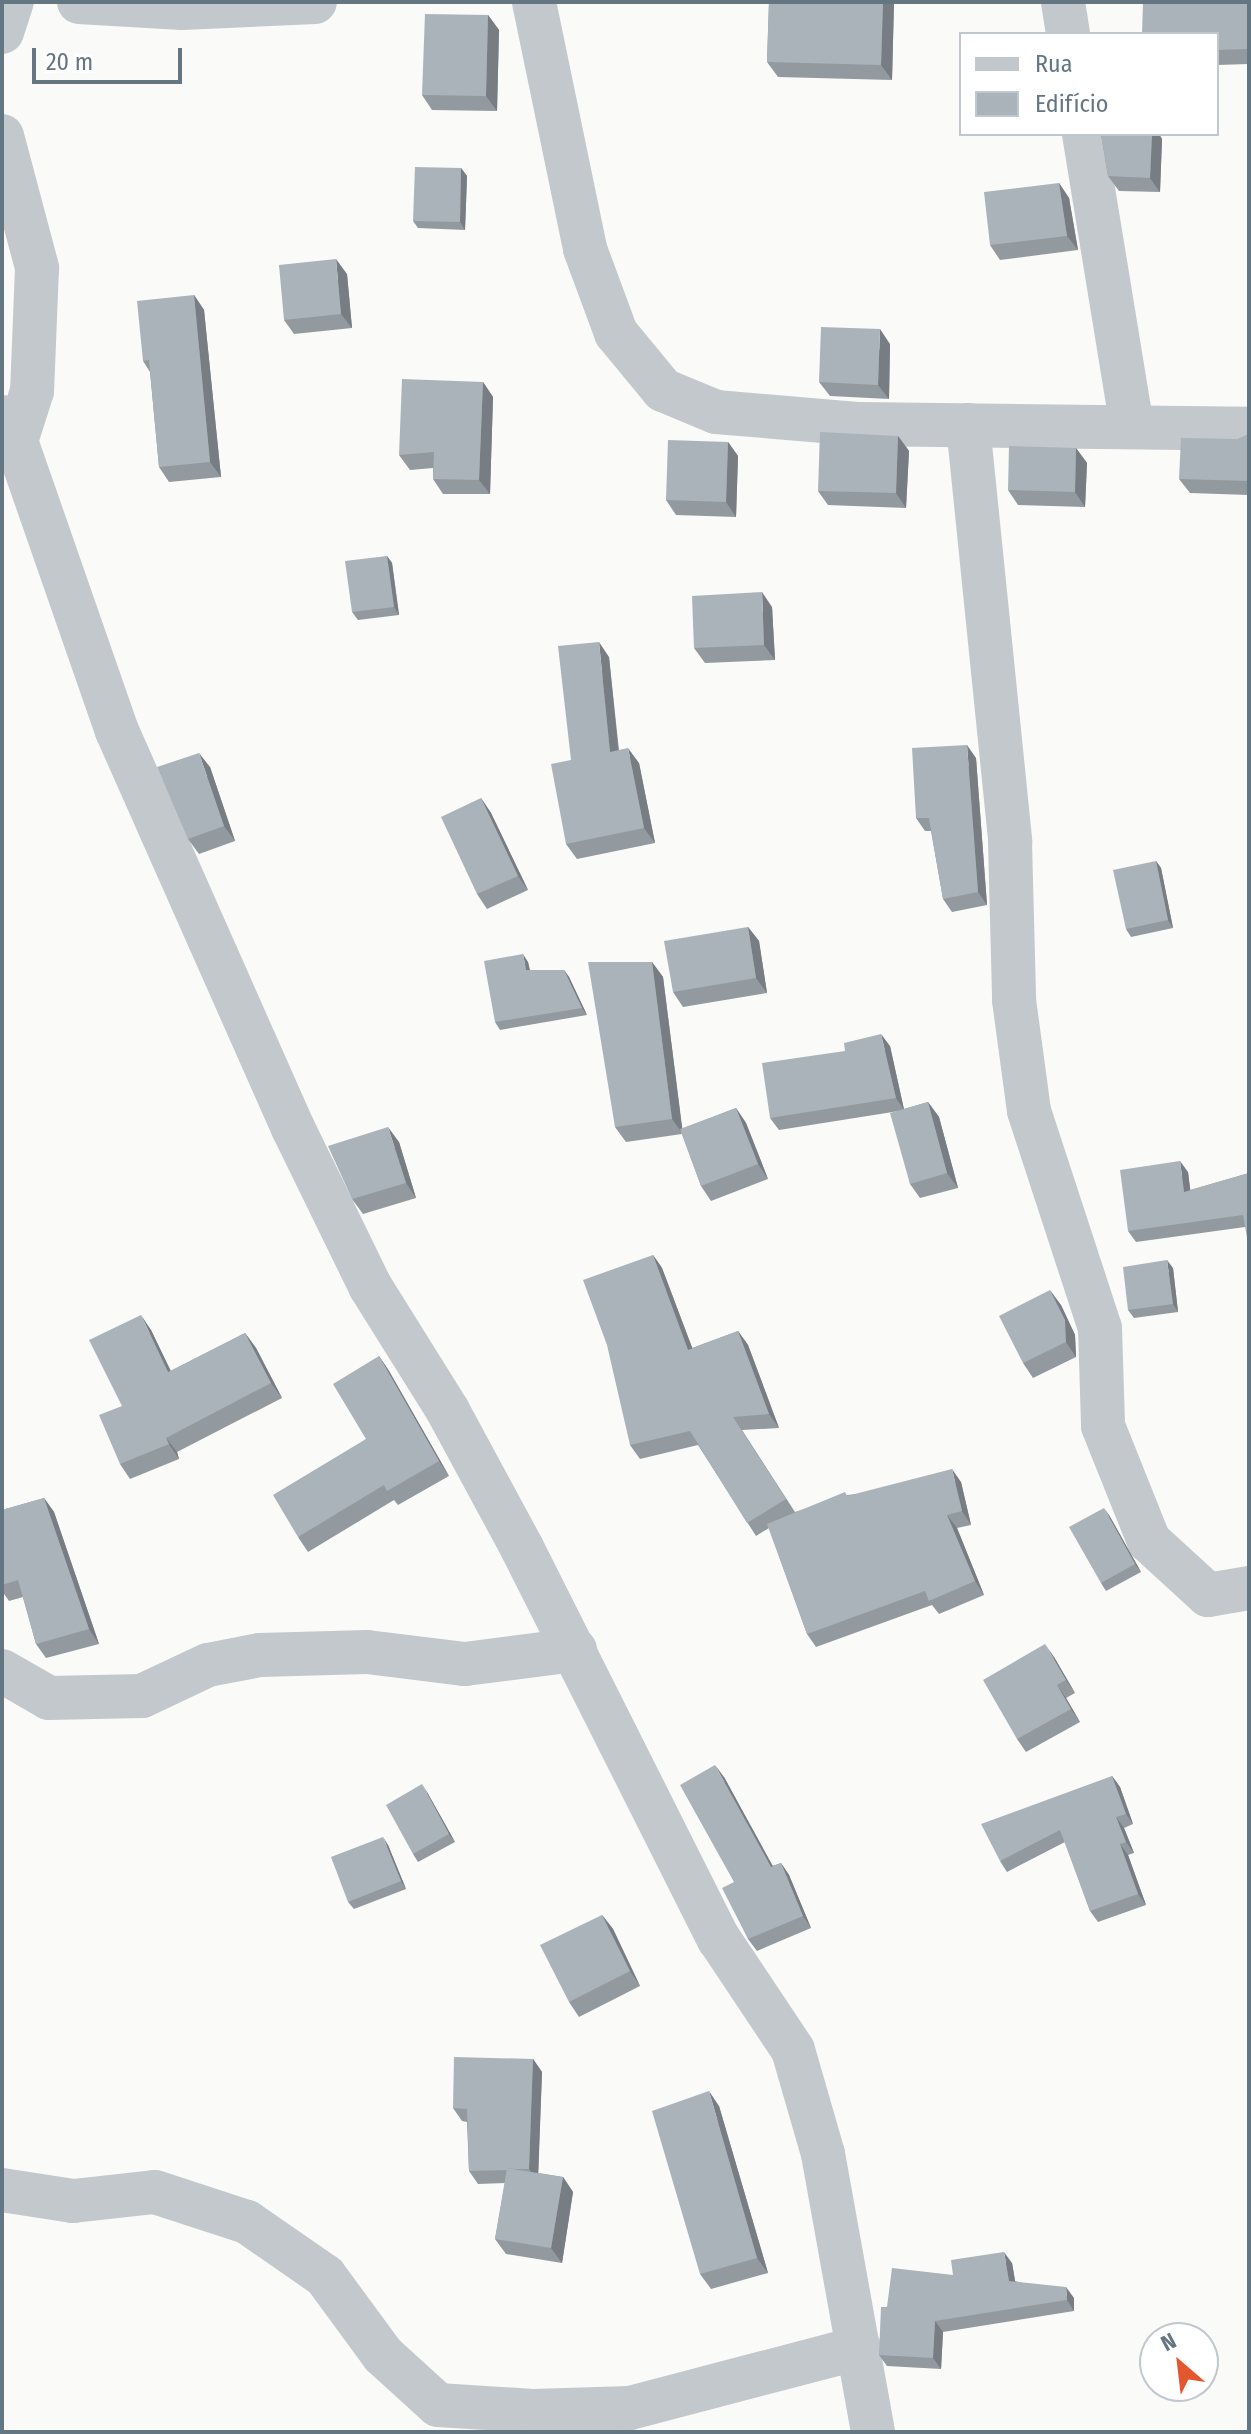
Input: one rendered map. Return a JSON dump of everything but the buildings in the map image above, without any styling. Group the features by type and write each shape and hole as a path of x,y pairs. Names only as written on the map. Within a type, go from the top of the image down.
{"street":[{"path":"2,32 12,2"},
{"path":"79,2 182,8 315,2"},
{"path":"534,2 585,249 616,333 663,390 716,412 860,424 1249,429"},
{"path":"1063,2 1068,32"},
{"path":"2,136 37,268 32,391 9,429 117,731 293,1128 370,1286 448,1411 575,1650 719,1939 793,2050 823,2154 873,2432"},
{"path":"1084,136 1132,427"},
{"path":"968,425 1010,842 1014,1000 1029,1111 1100,1328 1103,1426 1149,1541 1208,1595 1249,1588"},
{"path":"2,1671 49,1698 142,1696 208,1665 260,1655 367,1652 465,1664 575,1650"},
{"path":"2,2190 73,2201 155,2192 247,2222 325,2276 383,2355 438,2405 533,2411 630,2408 859,2348"}]}
